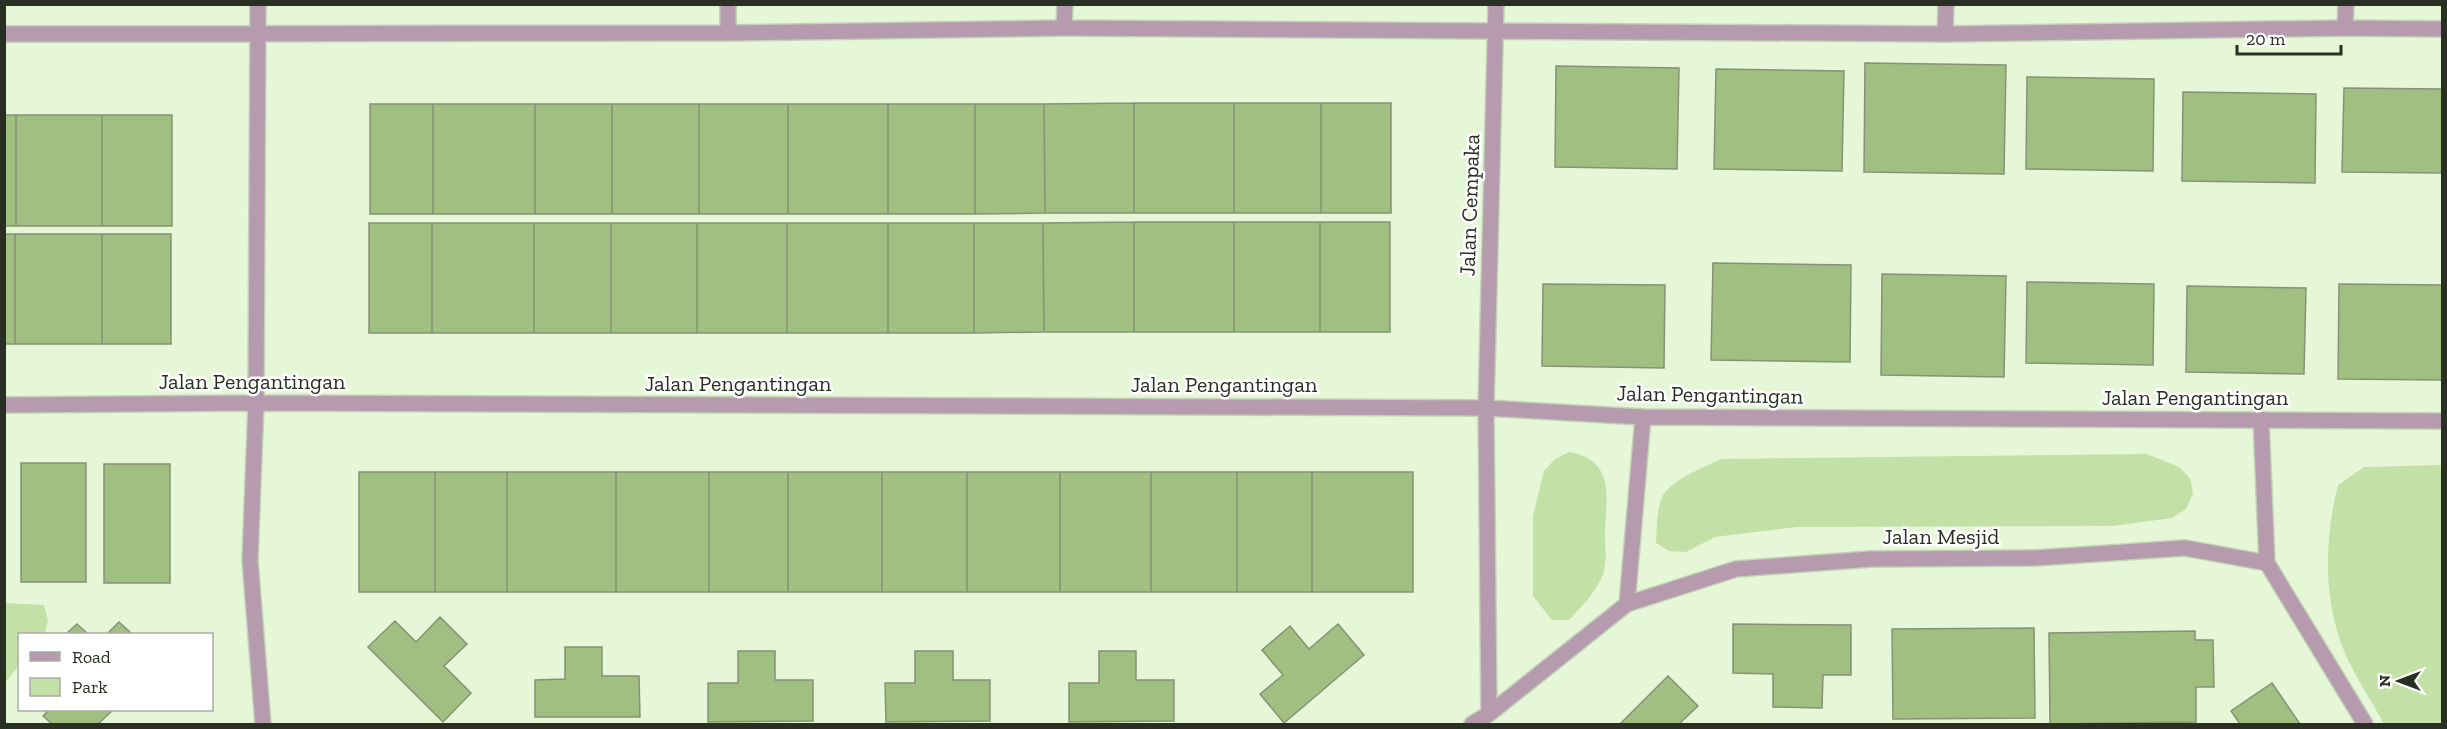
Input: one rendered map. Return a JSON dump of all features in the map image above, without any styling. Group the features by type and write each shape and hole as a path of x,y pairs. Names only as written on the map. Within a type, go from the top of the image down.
{"street":[{"path":"258,4 256,404 250,560 263,724"},
{"path":"728,4 728,33"},
{"path":"1064,28 1065,4"},
{"name":"Jalan Cempaka","path":"1489,714 1486,408 1496,4"},
{"path":"1945,34 1946,4"},
{"path":"2345,28 2346,4"},
{"path":"4,34 728,33 1064,28 1945,34 2345,28 2442,29"},
{"name":"Jalan Pengantingan","path":"4,405 1486,408 1644,417 2442,421"},
{"path":"1627,604 1644,417"},
{"path":"2261,419 2267,563 2365,724"},
{"name":"Jalan Mesjid","path":"1472,724 1489,714 1627,604 1736,569 1870,559 2035,558 2185,548 2267,563"}],"green space":[{"path":"1569,452 1595,463 1605,482 1605,562 1598,585 1578,611 1569,620 1552,620 1533,596 1533,516 1544,471 1555,459"},
{"path":"2147,454 2179,467 2190,478 2193,494 2186,509 2172,518 2113,526 1797,527 1715,537 1686,552 1669,551 1656,543 1658,510 1665,492 1684,477 1721,459"},
{"path":"2442,465 2442,724 2384,724 2350,664 2341,643 2331,604 2328,544 2338,485 2364,467"},
{"path":"5,603 44,605 48,621 45,633 18,633 18,666 5,683"}],"building":[{"path":"1865,63 2006,65 2004,174 1864,172"},
{"path":"1556,66 1679,68 1677,169 1555,167"},
{"path":"1716,69 1844,71 1842,171 1714,169"},
{"path":"2027,77 2154,79 2153,171 2026,169"},
{"path":"2344,88 2442,89 2442,173 2342,172"},
{"path":"2183,92 2316,94 2315,183 2182,181"},
{"path":"1134,103 1234,103 1234,213 1134,213"},
{"path":"1134,103 1134,213 1045,213 1044,104"},
{"path":"1234,103 1321,103 1321,213 1234,213"},
{"path":"1321,103 1391,103 1391,213 1321,213"},
{"path":"370,104 433,104 433,214 370,214"},
{"path":"433,104 535,104 535,214 433,214"},
{"path":"535,104 612,104 612,214 535,214"},
{"path":"612,104 699,104 699,214 612,214"},
{"path":"699,104 788,104 788,214 699,214"},
{"path":"788,104 888,104 888,214 788,214"},
{"path":"888,104 975,104 975,214 888,214"},
{"path":"975,104 1044,104 1045,213 975,214"},
{"path":"4,115 16,115 16,226 4,226"},
{"path":"16,115 102,115 102,226 16,226"},
{"path":"102,115 172,115 172,226 102,226"},
{"path":"1134,222 1234,222 1234,332 1134,332"},
{"path":"1134,222 1134,332 1044,332 1043,223"},
{"path":"1234,222 1320,222 1320,332 1234,332"},
{"path":"1320,222 1390,222 1390,332 1320,332"},
{"path":"369,223 432,223 432,333 369,333"},
{"path":"432,223 534,223 534,333 432,333"},
{"path":"534,223 611,223 611,333 534,333"},
{"path":"611,223 697,223 697,333 611,333"},
{"path":"697,223 787,223 787,333 697,333"},
{"path":"787,223 888,223 888,333 787,333"},
{"path":"888,223 974,223 974,333 888,333"},
{"path":"974,223 1043,223 1044,332 974,333"},
{"path":"4,234 15,234 15,344 4,344"},
{"path":"15,234 102,234 102,344 15,344"},
{"path":"102,234 171,234 171,344 102,344"},
{"path":"1713,263 1851,265 1850,362 1711,360"},
{"path":"1882,274 2006,276 2004,377 1881,375"},
{"path":"2027,282 2154,284 2153,365 2026,363"},
{"path":"1543,284 1665,285 1664,368 1542,366"},
{"path":"2339,284 2442,285 2442,380 2338,379"},
{"path":"2187,286 2306,288 2304,374 2186,372"},
{"path":"21,463 86,463 86,582 21,582"},
{"path":"104,464 170,464 170,583 104,583"},
{"path":"359,472 435,472 435,592 359,592"},
{"path":"435,472 507,472 507,592 435,592"},
{"path":"507,472 616,472 616,592 507,592"},
{"path":"616,472 709,472 709,592 616,592"},
{"path":"709,472 788,472 788,592 709,592"},
{"path":"788,472 882,472 882,592 788,592"},
{"path":"882,472 967,472 967,592 882,592"},
{"path":"967,472 1060,472 1060,592 967,592"},
{"path":"1060,472 1151,472 1151,592 1060,592"},
{"path":"1151,472 1237,472 1237,592 1151,592"},
{"path":"1237,472 1312,472 1312,592 1237,592"},
{"path":"1312,472 1413,472 1413,592 1312,592"},
{"path":"440,617 467,644 444,666 471,693 443,722 368,647 395,621 416,642"},
{"path":"119,622 131,633 108,633"},
{"path":"77,624 87,633 67,633"},
{"path":"1338,624 1364,655 1284,723 1260,694 1283,675 1262,650 1290,626 1309,649"},
{"path":"1733,624 1851,625 1851,675 1823,675 1822,708 1773,707 1773,674 1733,673"},
{"path":"2034,628 2035,718 1893,719 1892,629"},
{"path":"2195,631 2195,640 2213,640 2214,687 2196,687 2196,722 2050,724 2049,633"},
{"path":"565,647 602,647 602,676 639,676 640,717 535,717 535,680 565,679"},
{"path":"738,651 775,651 775,680 813,680 813,721 708,722 708,683 738,683"},
{"path":"915,651 953,651 953,680 990,680 990,721 886,722 885,683 915,683"},
{"path":"1099,651 1136,651 1136,680 1174,680 1174,721 1069,722 1069,683 1099,683"},
{"path":"1668,676 1698,706 1679,724 1620,724"},
{"path":"2272,683 2300,724 2240,724 2231,711"},
{"path":"48,711 112,711 98,724 52,724 43,716"}]}
